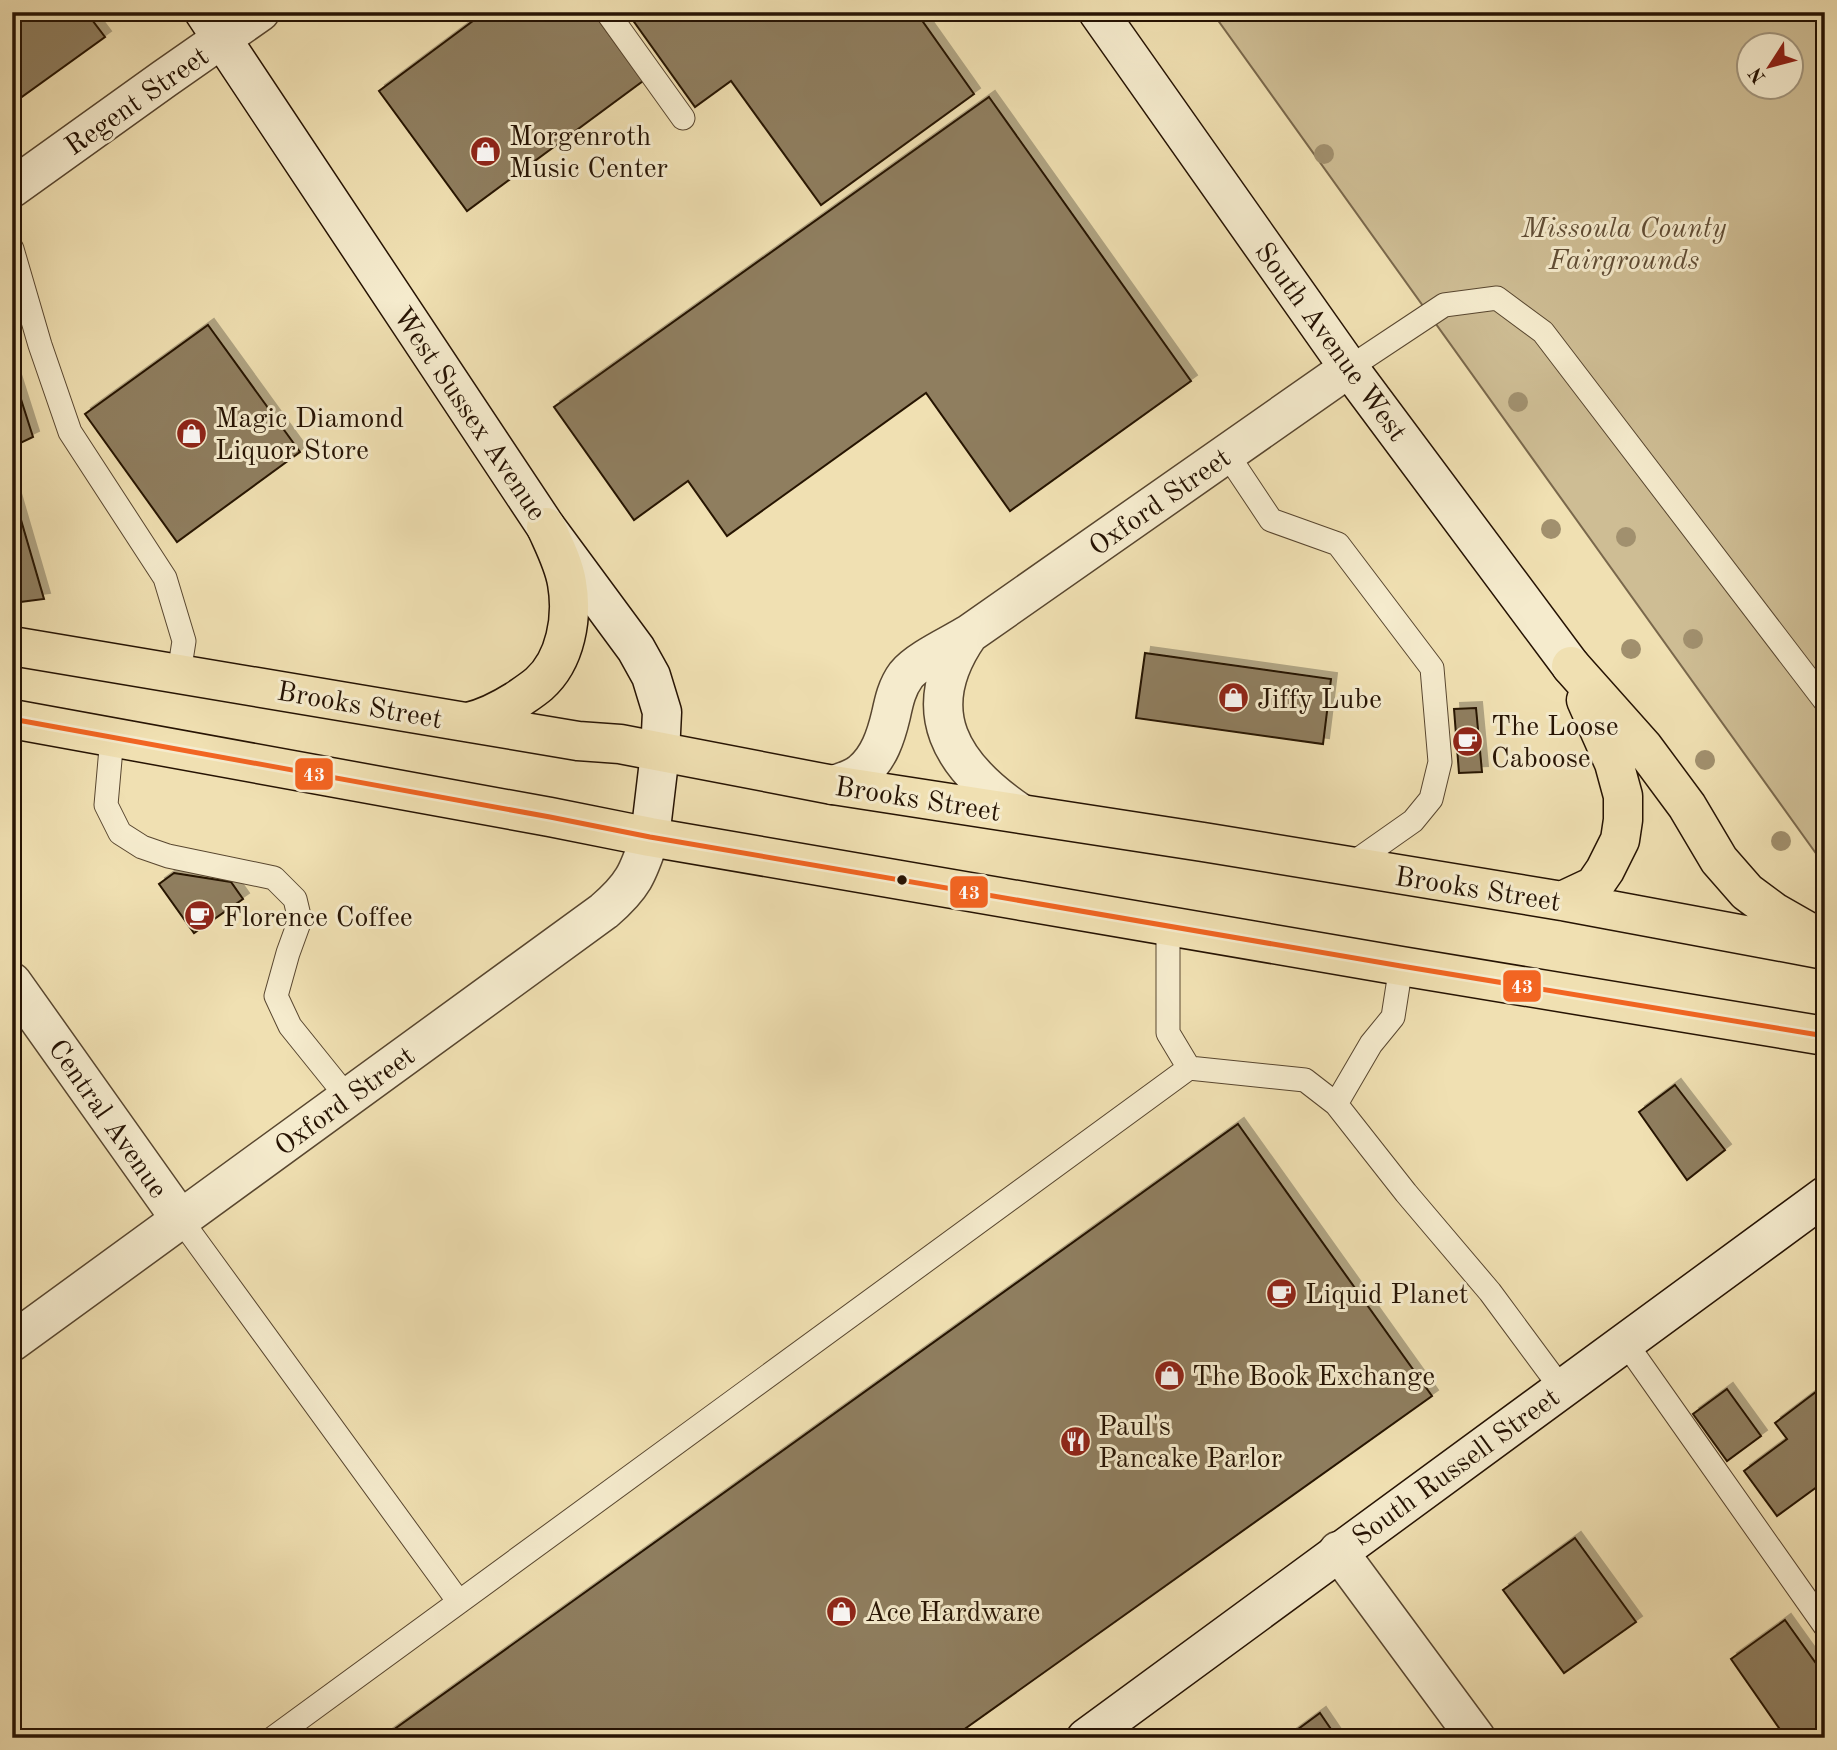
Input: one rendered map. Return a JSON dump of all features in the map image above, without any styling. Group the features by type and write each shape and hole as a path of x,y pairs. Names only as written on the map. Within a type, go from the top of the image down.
{"highway":[{"path":"468,722 505,708 541,683 562,649 569,616 567,581 546,527"},
{"name":"Brooks Street","path":"12,646 578,741 620,744 833,785 1562,901 1825,950"},
{"path":"1562,901 1594,886 1620,840 1623,820 1623,796 1614,763 1571,667"},
{"path":"1571,667 1644,748 1687,806 1719,860 1747,892 1774,912 1825,941"},
{"path":"12,719 550,817 650,838 1824,1037"}],"street":[{"name":"Regent Street","path":"12,188 164,79 213,26 260,12"},
{"name":"South Avenue West","path":"1098,12 1349,368 1571,667"},
{"name":"West Sussex Avenue","path":"213,26 546,527 636,649 651,676 662,712 650,838"},
{"name":"Oxford Street","path":"833,785 852,779 864,771 873,759 886,739 894,698 905,676 912,669 969,634 1349,368"},
{"name":"Oxford Street","path":"969,634 959,648 943,695 946,732 970,771 997,797 1020,813"},
{"name":"Oxford Street","path":"12,1342 604,911 634,880 650,838"},
{"name":"Central Avenue","path":"12,982 181,1220"},
{"name":"South Russell Street","path":"1086,1738 1825,1196"},
{"path":"1338,1551 1476,1738"}],"lane":[{"path":"607,12 683,118"},
{"path":"12,249 40,345 70,432 165,578 184,640 179,673"},
{"path":"1349,368 1444,305 1497,298 1544,332 1825,701"},
{"path":"1227,454 1271,520 1338,544 1432,668 1440,762 1431,799 1413,821 1349,866"},
{"path":"112,737 106,805 120,834 142,847 168,856 274,878 295,899 300,920 276,996 290,1026 348,1098"},
{"path":"1168,926 1168,1033 1189,1068"},
{"path":"1336,1104 1371,1044 1394,1017 1401,966"},
{"path":"273,1738 1189,1068 1305,1080 1336,1104 1406,1193 1490,1292 1561,1388"},
{"path":"181,1220 459,1602"},
{"path":"1625,1342 1825,1626"}],"green space":[{"name":"Missoula County Fairgrounds","path":"1212,12 1825,12 1825,866"}],"building":[{"path":"12,12 86,12 105,37 12,104"},
{"name":"Morgenroth Music Center","path":"485,12 593,12 643,81 467,211 379,91"},
{"path":"627,12 916,12 974,94 821,205 731,81 695,107"},
{"path":"989,97 1191,381 1010,511 926,393 727,536 688,481 634,520 554,407"},
{"name":"Magic Diamond Liquor Store","path":"208,325 300,452 177,542 85,414"},
{"path":"12,371 33,437 12,447"},
{"path":"12,489 44,599 12,603"},
{"name":"Jiffy Lube","path":"1145,653 1331,679 1323,744 1136,718"},
{"name":"The Loose Caboose","path":"1476,708 1482,772 1459,773 1454,709"},
{"name":"Florence Coffee","path":"174,873 231,882 243,899 194,933 159,884"},
{"path":"1675,1085 1725,1150 1687,1180 1639,1112"},
{"path":"1238,1124 1432,1396 952,1738 382,1738"},
{"path":"1825,1385 1825,1481 1777,1516 1744,1471 1787,1439 1775,1423"},
{"path":"1727,1389 1761,1436 1727,1461 1693,1414"},
{"path":"1575,1538 1636,1622 1564,1673 1503,1590"},
{"path":"1785,1620 1825,1676 1825,1723 1805,1738 1786,1738 1731,1659"},
{"path":"1320,1713 1337,1738 1286,1738"}],"transit line":[{"name":"43","path":"12,719 650,837 1825,1036"}],"place":[{"name":"Morgenroth Music Center","path":"486,151"},
{"name":"Magic Diamond Liquor Store","path":"192,433"},
{"name":"Jiffy Lube","path":"1234,698"},
{"name":"The Loose Caboose","path":"1468,741"},
{"name":"Florence Coffee","path":"200,916"},
{"name":"Liquid Planet","path":"1282,1293"},
{"name":"The Book Exchange","path":"1169,1375"},
{"name":"Paul's Pancake Parlor","path":"1075,1441"},
{"name":"Ace Hardware","path":"842,1611"}]}
